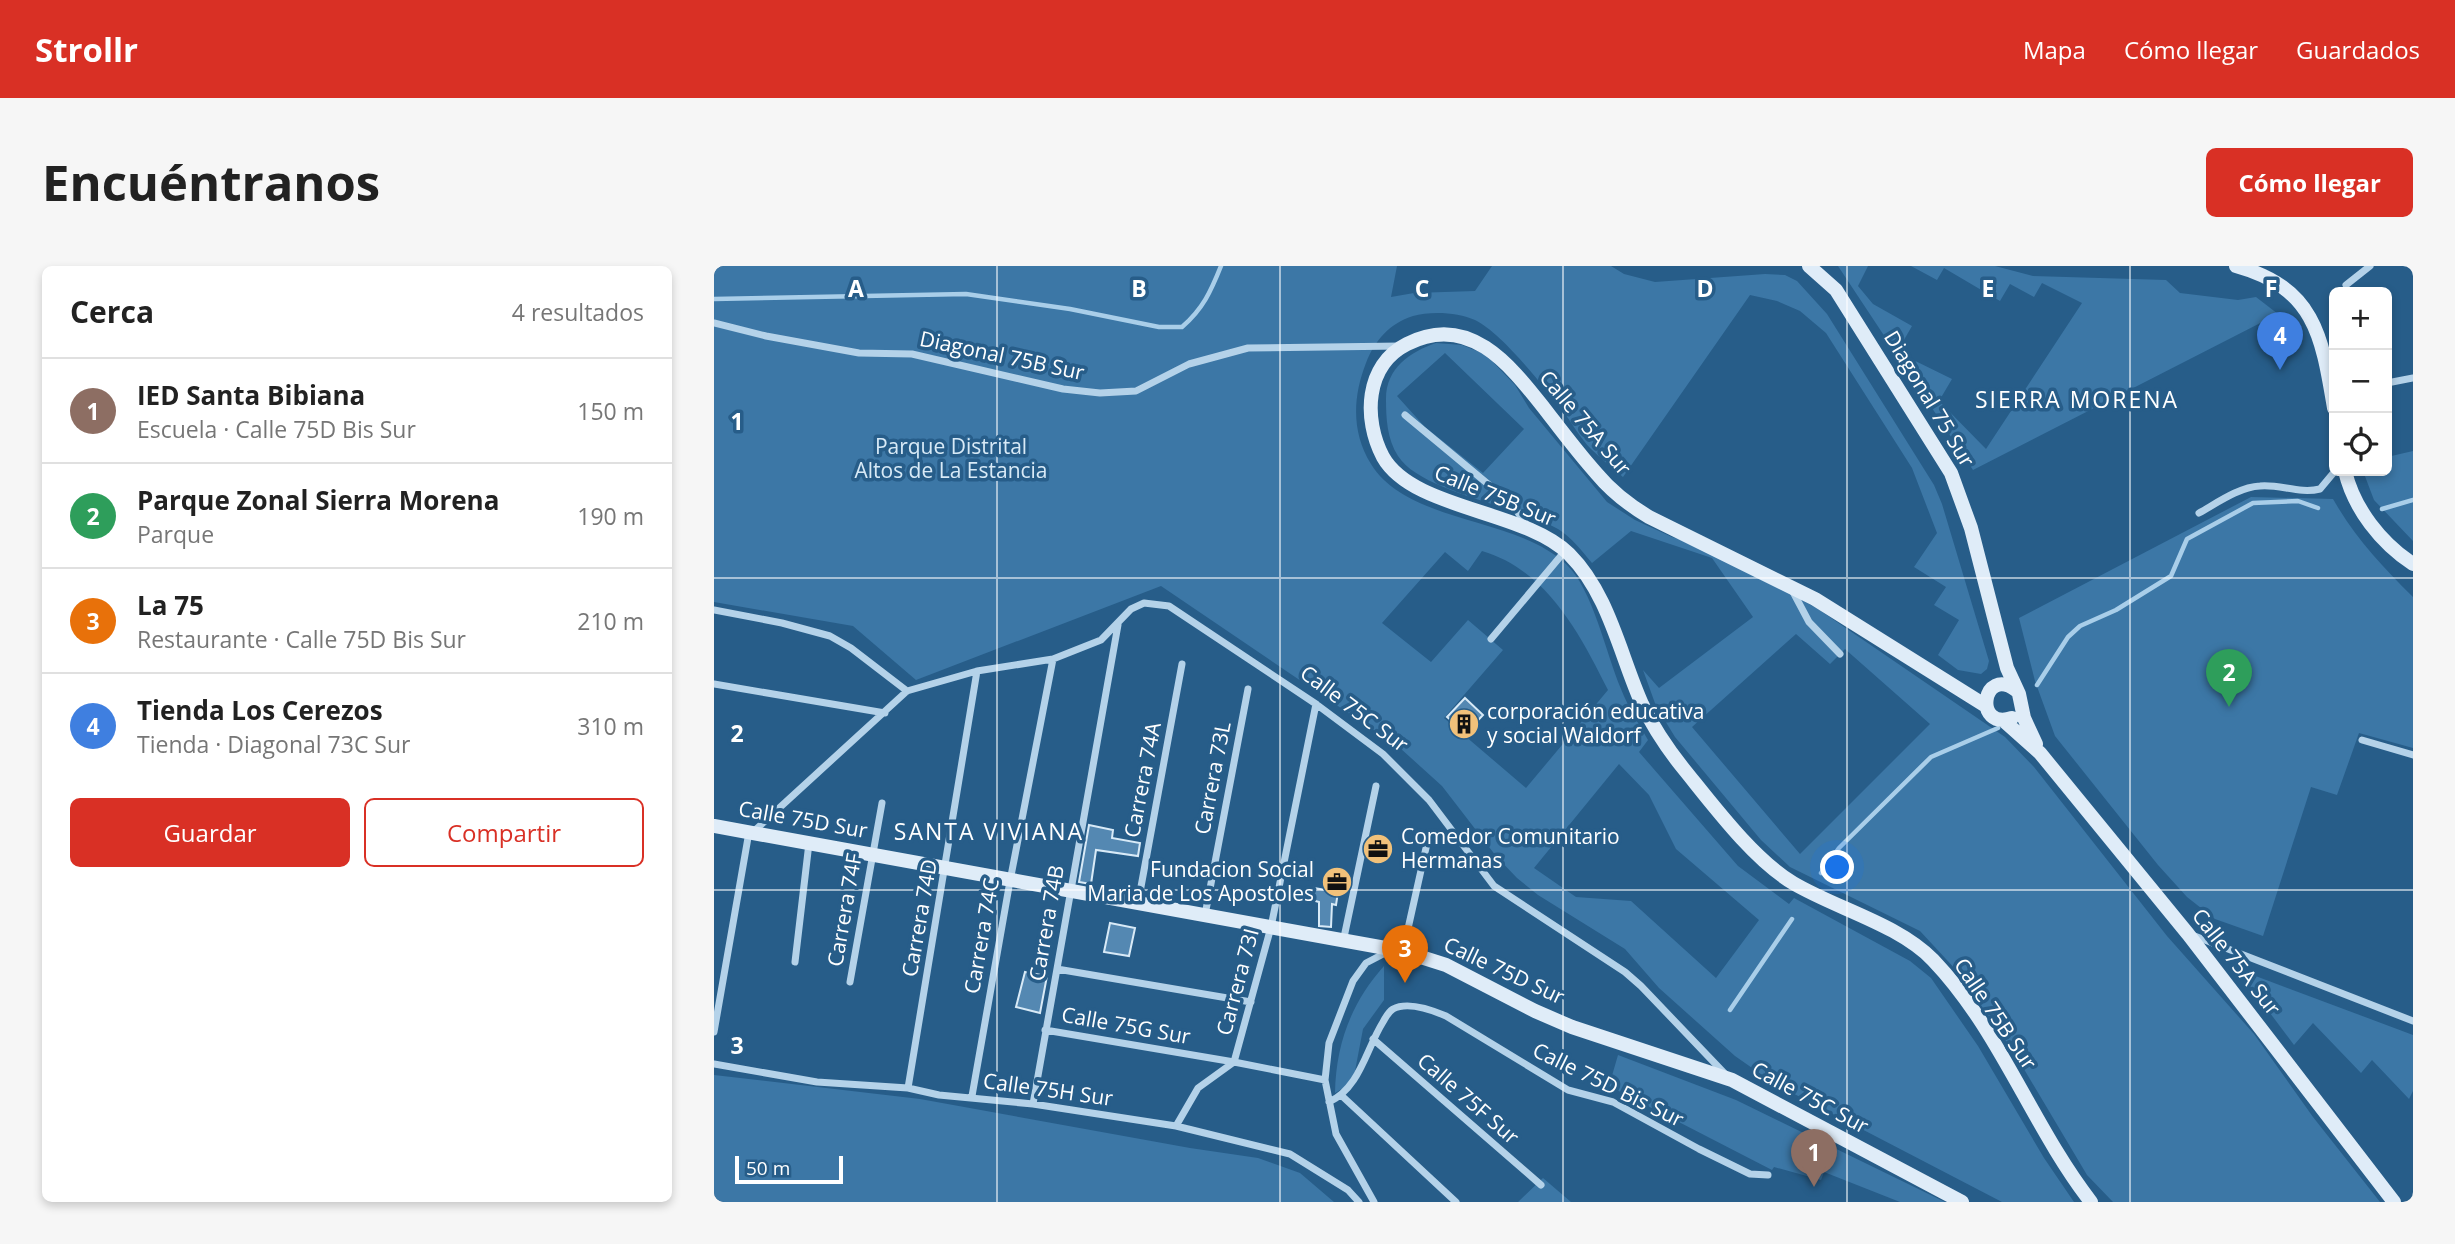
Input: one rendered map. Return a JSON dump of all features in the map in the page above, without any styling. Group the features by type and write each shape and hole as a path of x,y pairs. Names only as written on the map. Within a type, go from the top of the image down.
{"street":[{"name":"Diagonal 75 Sur","path":"1809,266 1825,279 1842,299 1951,473 1971,528 2002,652 2016,690"},
{"path":"2236,266 2274,281 2308,312 2323,344 2329,374"},
{"path":"2346,285 2370,266"},
{"name":"Diagonal 75B Sur","path":"714,323 766,336 859,353 912,354 1063,389 1100,393 1136,391 1189,364 1248,348 1403,346"},
{"name":"Calle 75A Sur","path":"1403,346 1436,335 1464,337 1492,350 1525,384 1596,474 1625,502 1649,517 1827,606 1986,706"},
{"name":"Calle 75B Sur","path":"1403,346 1389,356 1375,379 1370,413 1374,434 1390,466 1407,482 1530,530 1565,550 1584,573 1600,600 1646,713 1684,768 1753,850 1782,876 1892,932 1931,957 1969,1006 2064,1163 2091,1202"},
{"path":"2392,382 2413,378"},
{"path":"1405,415 1512,504 1530,530"},
{"path":"2199,513 2244,489 2258,485 2287,489 2320,489 2331,476"},
{"path":"2347,476 2357,505 2378,531 2412,564"},
{"path":"1491,639 1565,550"},
{"path":"1790,587 1809,622 1840,654"},
{"name":"Calle 75C Sur","path":"907,691 977,671 1053,659 1101,640 1131,609 1144,603 1169,606 1316,705 1383,754 1429,800 1494,886 1625,972 1732,1080 1962,1202"},
{"path":"714,610 831,636 907,691 751,832 714,1032"},
{"name":"Carrera 74B","path":"1033,1104 1119,624"},
{"name":"Diagonal 75 Sur","path":"1994,688 2002,652"},
{"name":"Carrera 74C","path":"972,1096 1053,659"},
{"name":"Carrera 74A","path":"1138,903 1182,664"},
{"name":"Carrera 74D","path":"908,1088 977,671"},
{"name":"Calle 75A Sur","path":"1949,683 1994,688"},
{"path":"714,684 885,713"},
{"path":"2006,685 2016,690 2021,706 2015,716 2003,720 1992,716 1986,706 1994,688 2006,685"},
{"name":"Carrera 73L","path":"1205,915 1248,689"},
{"name":"Carrera 73I","path":"1234,1062 1271,927 1316,705"},
{"name":"Calle 75A Sur","path":"2021,706 2027,727 2040,752"},
{"name":"Calle 75A Sur","path":"2003,720 2040,752 2189,934 2394,1202"},
{"path":"2362,740 2413,755"},
{"path":"1343,942 1376,786"},
{"name":"Carrera 74F","path":"850,982 882,803"},
{"name":"Calle 75D Sur","path":"714,826 1398,951 1446,965 1572,1027 1732,1080"},
{"path":"1374,1202 1336,1134 1325,1080 1329,1043 1353,981 1366,964 1398,951 1428,839"},
{"path":"794,962 810,842"},
{"path":"2189,934 2413,1021"},
{"path":"1057,969 1251,1002"},
{"name":"Calle 75D Bis Sur","path":"1373,1039 1389,1012 1396,1007 1432,1010 1447,1016 1568,1090 1613,1102 1750,1174 1768,1175"},
{"name":"Calle 75G Sur","path":"1045,1030 1325,1080"},
{"path":"1329,1102 1342,1096 1363,1066 1373,1039"},
{"name":"Calle 75F Sur","path":"1373,1039 1541,1185"},
{"path":"1175,1126 1198,1088 1234,1062"},
{"name":"Calle 75H Sur","path":"714,1064 817,1083 908,1088 1175,1126 1290,1154 1348,1190 1359,1202"},
{"path":"1342,1096 1456,1202"}],"green space":[{"name":"Parque Distrital Altos de La Estancia","path":"714,266 1397,266 1391,297 1414,293 1475,291 1492,266 1611,266 1624,274 1655,282 1785,275 1797,281 1827,314 1934,485 1989,661 1987,669 1981,674 1958,670 1938,655 1959,620 1934,605 1946,587 1914,567 1937,533 1912,468 1826,333 1800,311 1777,301 1750,295 1623,477 1587,445 1545,388 1497,336 1475,320 1452,314 1427,313 1413,316 1397,323 1378,340 1366,363 1358,388 1356,414 1360,439 1371,464 1388,484 1410,498 1519,537 1544,548 1566,564 1584,589 1615,675 1648,740 1639,752 1738,866 1789,904 1794,898 1910,961 1931,978 1978,1046 2044,1158 2074,1202 2002,1202 1775,1084 1735,1056 1659,988 1625,949 1538,895 1517,878 1496,856 1442,786 1400,748 1161,586 916,680 853,626 714,602","holes":["1482,551 1505,560 1543,589 1573,626 1608,690 1526,788 1444,718 1503,650 1468,620 1431,662 1382,623 1445,552 1468,571","1619,764 1649,795 1676,849 1759,920 1716,978 1631,901 1576,897 1534,868"]},
{"path":"1838,266 1868,266 1858,286 1873,304 1912,326 1897,352 1952,379 1939,401 1986,449 2082,303 2042,283 2034,297 2010,284 2000,301 1944,268 1937,280 1911,266 1995,266 2033,276 2166,280 2180,293 2238,300 2256,297 2278,314 1973,470"},
{"path":"1436,343 1462,345 1482,353 1493,362 1515,385 1529,408 1607,502 1635,520 1672,537 1705,547 1818,609 2005,737 2034,767 2167,936 2254,1034 2313,1117 2380,1202 2113,1202 2087,1175 2015,1054 1958,972 1920,931 1790,867 1761,840 1675,737 1656,706 1643,670 1659,688 1753,617 1712,558 1631,531 1592,563 1572,540 1558,529 1448,489 1410,469 1398,456 1391,443 1388,428 1386,406 1390,378 1409,356","holes":["1445,353 1524,429 1483,473 1425,427 1397,396","1796,634 1830,664 1845,649 1930,724 1800,854 1692,727"]},
{"path":"2413,451 2413,541 2374,500 2365,476 2392,476 2392,456"},
{"path":"2251,497 2333,499 2370,551 2413,597 2413,748 2359,733 2337,795 2311,787 2263,936 2215,919 2187,897 2158,865 2055,736 2035,681 2019,618"},
{"path":"1384,966 1384,1000 1363,1029 1350,1084 1335,1093 1338,1058 1347,1025 1372,980"},
{"path":"2237,969 2413,1035 2413,1091 2409,1099 2372,1060 2361,1073 2313,1023 2294,1045"},
{"path":"1618,1055 1736,1100 1945,1202 1900,1202 1824,1172 1821,1180 1774,1167 1772,1170 1609,1086"},
{"path":"714,1075 920,1099 1258,1158 1300,1173 1334,1202 714,1202"},
{"path":"1543,1178 1571,1202 1518,1202"}],"building":[{"name":"corporación educativa y social Waldorf","path":"1465,698 1483,715 1466,733 1447,717"},
{"path":"1089,825 1113,830 1112,838 1140,843 1138,856 1096,850 1091,884 1079,882"},
{"path":"1314,888 1338,892 1336,905 1332,904 1331,927 1319,926 1319,902 1312,900"},
{"path":"1110,923 1135,928 1129,956 1104,952"},
{"path":"1025,972 1047,976 1040,1013 1016,1007"}],"waterway":[{"path":"714,299 966,294 1070,309 1159,327 1182,327 1206,299 1221,266"},
{"path":"2382,509 2413,500"},
{"path":"2037,685 2068,637 2080,626 2116,610 2171,576 2187,539 2253,503 2298,501 2318,508"},
{"path":"1821,873 1839,848 1931,757 1998,728"},
{"path":"1730,1010 1792,919"}],"place":[{"name":"Tienda Los Cerezos","path":"2280,370"},
{"name":"Parque Zonal Sierra Morena","path":"2229,707"},
{"name":"corporación educativa y social Waldorf","path":"1464,724"},
{"name":"Comedor Comunitario Hermanas","path":"1378,849"},
{"name":"Fundacion Social Maria de Los Apostoles","path":"1337,882"},
{"name":"La 75","path":"1405,983"},
{"name":"IED Santa Bibiana","path":"1814,1187"}],"district":[{"name":"SIERRA MORENA","path":"2077,400"},
{"name":"SANTA VIVIANA","path":"989,832"}]}
